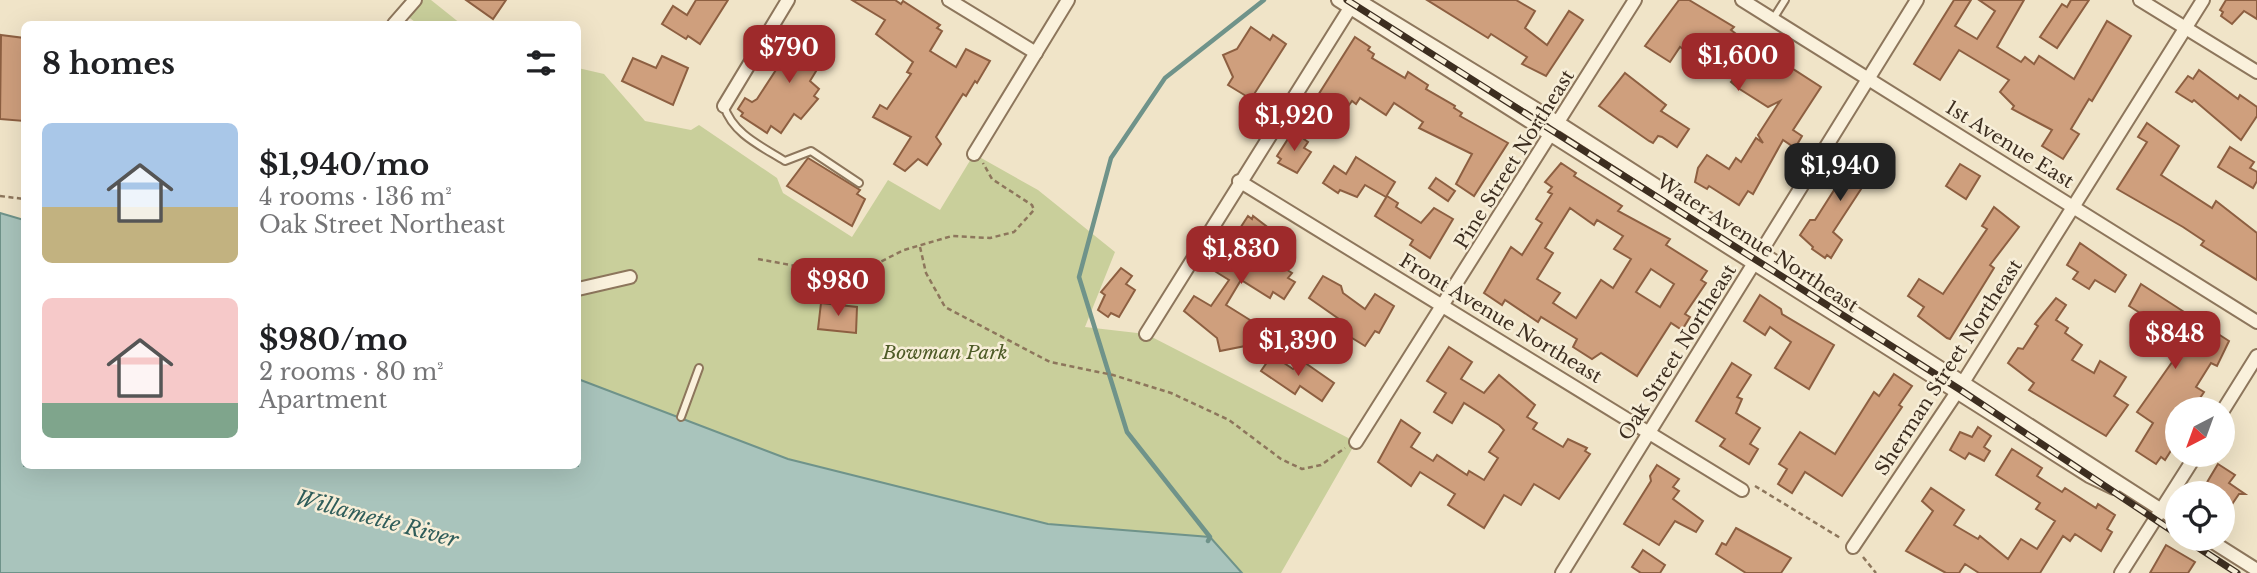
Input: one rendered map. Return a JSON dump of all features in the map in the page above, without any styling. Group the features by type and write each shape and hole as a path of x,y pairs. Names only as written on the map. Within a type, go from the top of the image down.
{"street":[{"path":"397,21 415,0"},
{"path":"724,106 788,0"},
{"path":"948,0 1036,53"},
{"path":"974,154 1068,0"},
{"name":"Water Avenue Northeast","path":"1338,0 1354,3 1556,129 1959,388 2089,477 2165,513"},
{"name":"Pine Street Northeast","path":"1356,442 1635,0"},
{"name":"1st Avenue East","path":"1742,0 2257,322"},
{"name":"Oak Street Northeast","path":"1562,573 1917,0"},
{"path":"2140,0 2257,72"},
{"name":"Sherman Street Northeast","path":"1853,547 1959,388 2203,0"},
{"path":"1146,334 1239,181 1354,3"},
{"name":"Front Avenue Northeast","path":"1239,181 1742,490"},
{"path":"581,288 630,277"},
{"path":"2231,397 2257,356"},
{"path":"2121,573 2189,467"},
{"path":"2227,551 2257,570"}],"lane":[{"path":"1773,19 1785,0"},
{"path":"724,106 729,122 753,142 785,161 811,152 859,183"},
{"path":"681,417 699,368"}],"path":[{"path":"758,259 845,275 868,268 904,250 952,236 990,238 1014,232 1034,210 1025,197 992,180 974,154"},
{"path":"0,196 21,199"},
{"path":"920,247 926,272 945,307 1050,362 1112,375 1171,393 1228,420 1281,458 1302,469 1321,465 1356,442"},
{"path":"1742,490 1754,486 1788,504 1853,547 1876,573"}],"green space":[{"path":"415,0 431,0 457,21 414,21 404,14"},
{"name":"Bowman Park","path":"581,69 604,74 645,121 691,130 699,125 777,178 783,193 852,237 888,180 940,210 974,154 1038,190 1115,252 1085,327 1146,334 1356,442 1281,573 1242,573 1210,537 1048,524 788,459 581,380"}],"water":[{"name":"Willamette River","path":"0,213 21,219 21,469 581,469 581,380 788,459 1048,524 1210,537 1242,573 0,573"}],"building":[{"path":"466,0 506,0 493,19"},
{"path":"696,0 728,0 700,44 662,24 673,6 687,15"},
{"path":"852,0 895,0 901,4 903,1 940,25 937,28 942,31 930,51 956,67 966,49 990,61 977,83 975,81 966,96 963,94 936,137 941,144 927,165 918,159 905,171 894,164 911,137 873,117 880,105 887,109 911,74 907,72 913,62 876,34 885,20"},
{"path":"1427,0 1516,0 1535,11 1525,28 1547,45 1569,11 1583,20 1546,76 1522,64 1527,57 1491,34 1488,38"},
{"path":"1679,0 1689,0 1734,27 1731,30 1740,37 1729,54 1750,68 1762,49 1821,87 1793,130 1802,136 1795,148 1783,140 1753,194 1748,191 1739,205 1709,186 1707,189 1695,182 1698,168 1707,155 1729,169 1736,158 1741,162 1756,138 1763,143 1758,135 1780,101 1768,107 1731,82 1735,78 1711,64 1709,67 1680,47 1670,62 1645,46"},
{"path":"1954,0 1971,0 1955,26 1977,39 1995,11 1979,0 2024,0 1997,47 2021,62 2025,57 2034,64 2039,56 2074,79 2107,21 2131,36 2092,101 2089,99 2071,129 2079,134 2063,159 2042,146 2052,130 2012,109 2014,106 2000,92 2009,80 1959,50 1940,80 1914,64"},
{"path":"2071,0 2089,0 2057,48 2040,37 2062,4 2067,7"},
{"path":"2226,0 2257,0 2257,19 2244,11 2232,24 2221,16 2223,12 2220,10"},
{"path":"804,27 832,45 810,81 819,89 814,96 818,99 801,119 794,114 781,133 771,126 767,133 741,116 743,113 738,109 745,98 752,102 757,99"},
{"path":"1251,27 1270,40 1273,35 1286,44 1251,99 1228,85 1233,77 1223,55 1237,49"},
{"path":"1,35 21,38 21,121 0,119"},
{"path":"1355,37 1370,47 1368,50 1374,54 1372,58 1405,78 1408,72 1428,85 1426,89 1455,106 1454,108 1462,113 1460,116 1508,143 1474,196 1456,184 1472,154 1419,128 1423,122 1394,103 1386,115 1360,98 1356,104 1352,101 1341,116 1315,100"},
{"path":"662,56 688,68 673,105 622,81 633,58 656,68"},
{"path":"2199,70 2238,99 2240,95 2257,107 2257,116 2241,140 2194,100 2192,102 2176,92 2188,76 2193,79"},
{"path":"1625,73 1666,105 1661,111 1689,129 1677,147 1658,136 1653,143 1649,141 1599,106"},
{"path":"2147,123 2179,146 2161,175 2212,208 2216,201 2257,233 2257,280 2201,245 2204,241 2183,227 2117,189 2147,142 2138,137"},
{"path":"1293,131 1308,142 1304,148 1311,152 1297,173 1278,163 1281,159 1277,156"},
{"path":"1858,146 1880,160 1833,232 1842,240 1831,258 1827,255 1825,258 1812,249 1800,235 1810,220 1815,220 1843,176 1840,174 1845,167 1841,164"},
{"path":"2230,147 2254,162 2250,168 2257,172 2257,181 2253,188 2218,167"},
{"path":"1356,157 1395,182 1386,197 1365,185 1357,197 1340,190 1338,193 1323,183 1334,166 1346,174"},
{"path":"808,158 860,190 857,194 865,199 852,226 787,186"},
{"path":"1561,163 1576,173 1574,176 1622,206 1618,211 1670,239 1666,245 1707,271 1701,280 1706,283 1685,314 1690,317 1682,330 1671,323 1637,376 1601,353 1592,359 1573,347 1577,339 1541,317 1538,322 1505,300 1502,305 1484,293 1511,247 1522,255 1542,223 1536,219 1552,194 1548,192 1552,187 1545,182","holes":["1570,208 1594,225 1597,220 1623,236 1614,249 1631,259 1613,288 1601,280 1576,318 1553,303 1560,293 1537,279 1553,253 1545,248","1651,269 1674,284 1660,307 1636,292"]},
{"path":"1960,164 1980,176 1966,199 1946,186"},
{"path":"1436,178 1455,191 1448,201 1429,188"},
{"path":"1387,196 1398,203 1396,207 1421,223 1434,208 1453,219 1430,258 1410,245 1413,240 1375,216"},
{"path":"1994,207 2019,227 1990,265 1994,268 1950,339 1947,338 1918,316 1924,307 1908,296 1919,279 1943,294 1987,229 1982,226"},
{"path":"1248,216 1252,219 1253,216 1270,229 1257,248 1259,253 1292,273 1288,278 1295,282 1284,299 1273,292 1270,298 1241,280 1226,305 1258,325 1245,346 1220,351 1217,338 1184,311 1194,296 1211,306 1229,280 1213,270"},
{"path":"2080,243 2126,275 2115,292 2095,280 2089,289 2073,279 2078,272 2067,265"},
{"path":"1121,268 1132,276 1126,284 1135,290 1119,317 1111,313 1108,317 1098,310 1105,295 1101,292"},
{"path":"1323,276 1341,286 1343,293 1365,309 1375,294 1394,306 1379,333 1375,331 1365,346 1344,333 1349,326 1309,298"},
{"path":"2141,284 2229,341 2217,366 2211,363 2196,387 2204,392 2201,397 2165,397 2165,460 2161,457 2156,464 2136,451 2153,423 2137,412 2182,348 2153,327 2156,323 2129,306"},
{"path":"1760,295 1781,309 1782,314 1834,345 1809,389 1775,368 1791,342 1770,327 1765,335 1744,321"},
{"path":"2056,298 2066,305 2056,320 2068,328 2065,333 2082,345 2072,360 2094,373 2100,361 2126,377 2114,396 2128,405 2106,436 2029,390 2034,383 2008,363 2018,348 2023,349 2038,326 2035,324"},
{"path":"821,303 857,307 856,333 818,329"},
{"path":"1449,347 1472,362 1461,379 1484,393 1499,375 1535,405 1527,417 1537,423 1533,429 1563,447 1568,439 1587,448 1585,451 1590,454 1559,499 1534,484 1521,505 1504,495 1484,528 1448,505 1455,494 1420,472 1411,486 1378,462 1401,420 1420,433 1411,447 1433,461 1437,455 1467,475 1469,471 1484,480 1498,458 1489,452 1504,430 1499,425 1464,403 1452,423 1434,412 1446,393 1427,381"},
{"path":"1272,355 1293,369 1301,360 1334,383 1322,401 1300,386 1295,394 1261,371"},
{"path":"1732,363 1751,375 1737,397 1742,399 1736,413 1760,428 1750,444 1758,449 1749,464 1720,446 1725,439 1696,421"},
{"path":"1894,374 1912,386 1899,405 1902,407 1842,496 1805,472 1792,493 1778,484 1787,469 1779,464 1800,432 1835,454 1874,392 1879,396"},
{"path":"1978,427 1991,436 1984,447 1990,451 1984,461 1969,453 1965,459 1950,450 1960,432 1972,437"},
{"path":"2012,449 2042,468 2037,476 2062,492 2065,488 2096,508 2098,504 2115,515 2107,529 2112,532 2101,551 2075,534 2070,541 2063,536 2040,573 1979,573 1965,564 1959,573 1946,573 1906,551 1933,511 1922,501 1931,488 1964,510 1954,525 1978,539 1980,536 2008,559 2021,539 2037,549 2055,521 2036,509 2040,503 1996,475"},
{"path":"1657,465 1679,479 1673,487 1679,491 1673,499 1703,521 1696,532 1675,521 1659,545 1624,524 1651,481 1650,476"},
{"path":"2216,467 2223,467 2235,475 2230,481 2208,481"},
{"path":"2235,487 2245,494 2239,494 2235,500"},
{"path":"1736,528 1791,558 1781,573 1746,573 1716,554 1722,543 1726,545"},
{"path":"2165,547 2165,551 2176,551 2195,562 2188,573 2150,573"},
{"path":"1643,550 1665,565 1660,573 1641,573 1632,567"}],"waterway":[{"path":"1208,541 1210,537 1127,432 1079,277 1111,158 1165,78 1264,0"}],"railway":[{"path":"1347,0 1959,389 2165,526"},
{"path":"2203,551 2237,573"}]}
